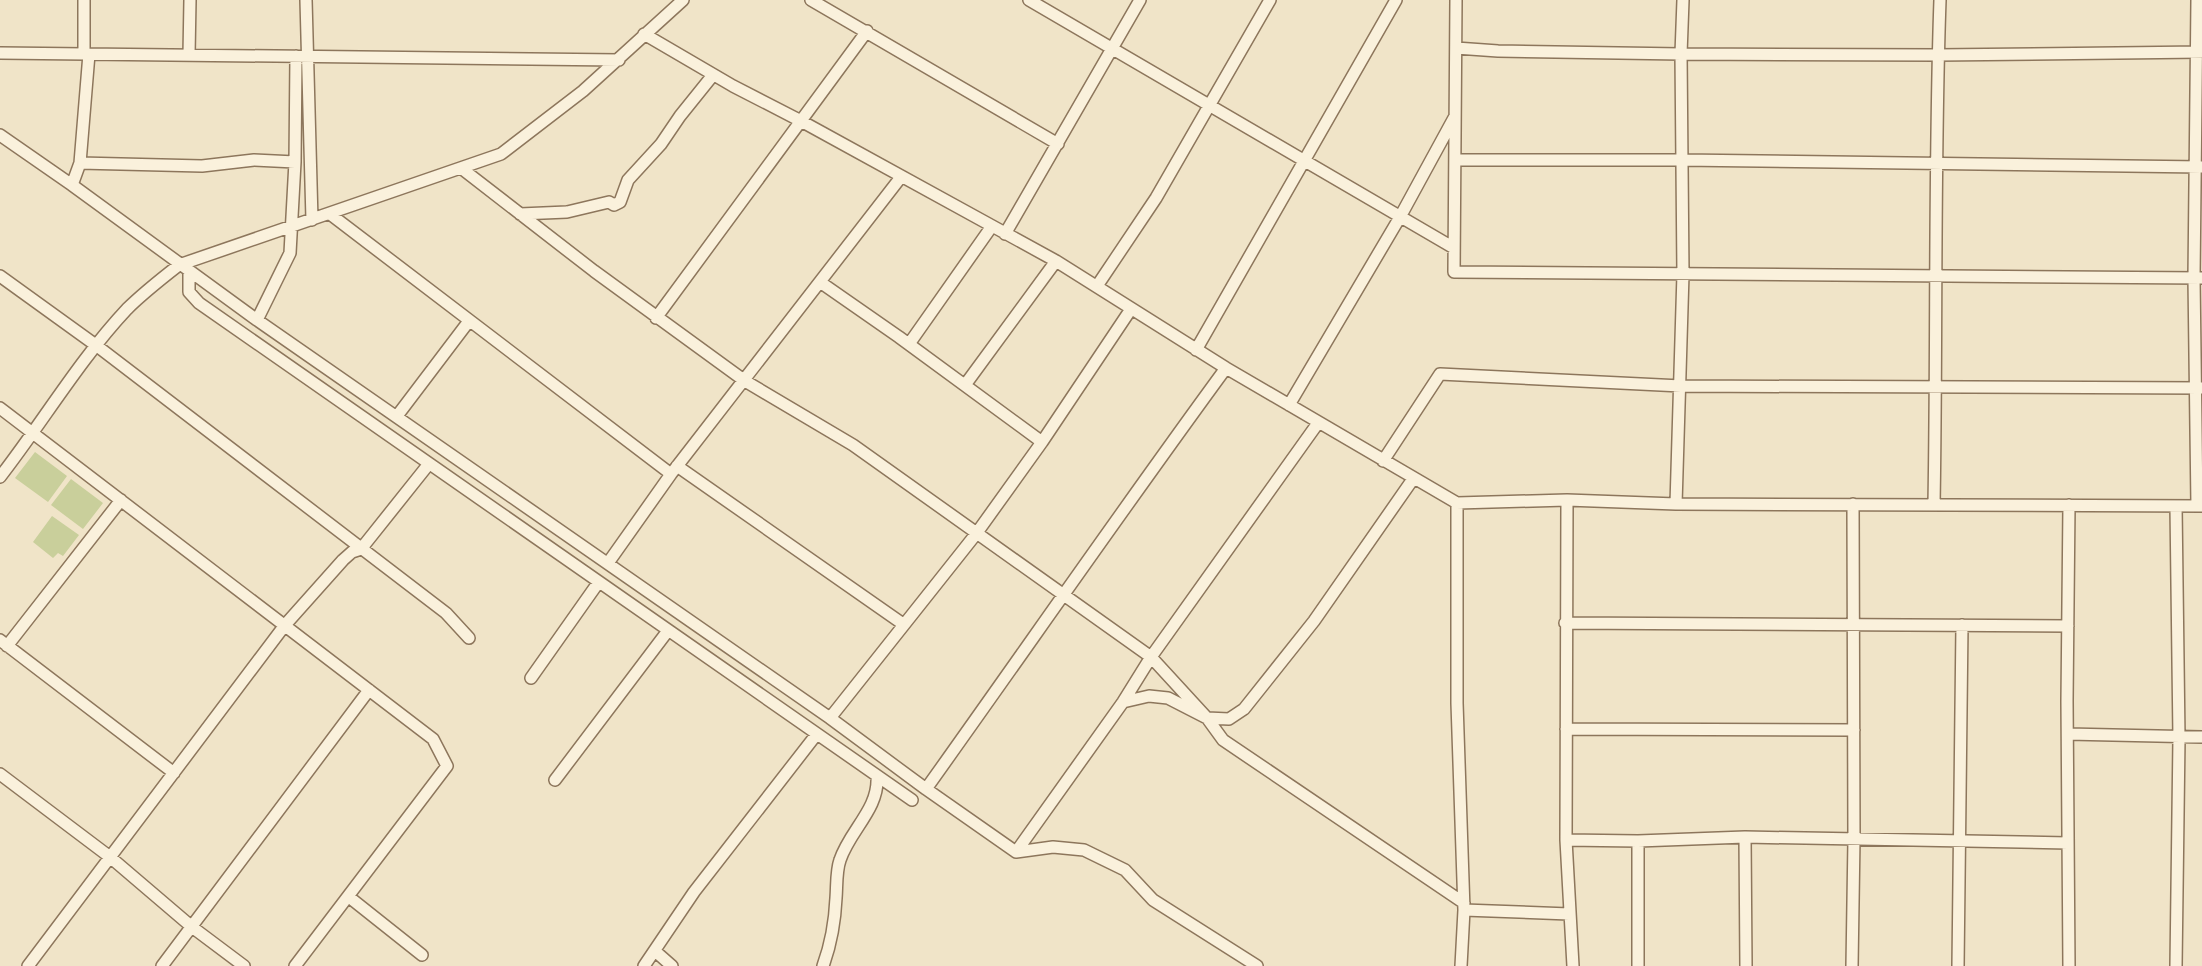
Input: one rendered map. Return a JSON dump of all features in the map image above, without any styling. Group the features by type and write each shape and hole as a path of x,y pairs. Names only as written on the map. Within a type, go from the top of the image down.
{"street":[{"path":"72,185 80,163 86,54 84,0"},
{"path":"188,55 190,0"},
{"path":"257,320 290,253 306,0"},
{"path":"0,477 34,434 97,346 126,311 142,294 179,265 501,154 583,91 683,0"},
{"path":"812,0 1058,144"},
{"path":"1029,0 1454,248"},
{"path":"1005,234 1140,0"},
{"path":"1097,286 1156,198 1270,0"},
{"path":"1196,350 1396,0"},
{"path":"1456,0 1454,272 2198,278"},
{"path":"1676,504 1683,274 1681,54 1683,0"},
{"path":"1934,504 1937,386 1934,276 1940,0"},
{"path":"644,34 713,75 801,121 1056,261 1196,350 1413,479 1457,503 1567,500 1676,504 2199,506 2198,278 2200,52 2197,0"},
{"path":"656,318 867,31"},
{"path":"1456,48 1498,51 1681,54 1938,55 2200,52"},
{"path":"0,54 619,60"},
{"path":"302,56 312,220"},
{"path":"520,214 567,212 609,202 614,205 620,202 628,180 661,144 680,116 713,75"},
{"path":"1289,405 1400,217 1455,116"},
{"path":"0,135 72,185 179,265 830,718 1016,852 1053,847 1084,850 1125,870 1153,900 1257,966"},
{"path":"80,163 202,166 254,160 295,162"},
{"path":"1455,160 1682,160 2199,166"},
{"path":"461,168 656,318 745,381 854,446 1151,658 1207,718 1224,740 1464,906 1569,914"},
{"path":"608,563 674,470 745,381 901,177"},
{"path":"330,214 469,321 674,470 903,624"},
{"path":"909,344 992,226"},
{"path":"965,385 1056,261"},
{"path":"189,272 189,292 198,303 428,465 912,800"},
{"path":"0,276 97,346 446,613 469,638"},
{"path":"820,282 909,344 1042,442"},
{"path":"830,718 976,534 1042,442 1131,309"},
{"path":"397,416 469,321"},
{"path":"926,789 1065,595 1145,479 1226,368"},
{"path":"1383,461 1440,374 1681,386 2199,388"},
{"path":"0,408 433,739 447,766 295,966"},
{"path":"1016,852 1318,423"},
{"path":"28,966 285,626 343,560 352,552 361,549 428,465"},
{"path":"1123,702 1149,696 1168,698 1207,718 1229,720 1244,709 1314,621 1413,479"},
{"path":"121,500 4,643 174,772"},
{"path":"1567,500 1565,622 1566,840 1573,966"},
{"path":"1457,503 1457,703 1464,906 1461,966"},
{"path":"1852,966 1854,839 1853,504"},
{"path":"2069,505 2067,701 2070,966"},
{"path":"2176,506 2179,738 2176,966"},
{"path":"531,678 598,583"},
{"path":"1565,622 2068,626"},
{"path":"1958,966 1962,625"},
{"path":"555,780 668,632"},
{"path":"162,966 369,690"},
{"path":"1566,729 1854,730"},
{"path":"2068,734 2179,738 2202,737"},
{"path":"644,966 694,892 816,735"},
{"path":"0,774 110,857 192,927 244,966"},
{"path":"824,966 834,921 839,860 874,801 878,790 877,777"},
{"path":"1566,840 1745,837 2068,843"},
{"path":"1745,837 1746,966"},
{"path":"1638,840 1638,966"},
{"path":"349,897 422,955"},
{"path":"654,951 672,966"}],"green space":[{"path":"35,452 67,476 48,502 15,478"},
{"path":"71,479 103,503 83,529 51,505"},
{"path":"52,516 79,535 63,556 58,553 53,558 33,542"}]}
